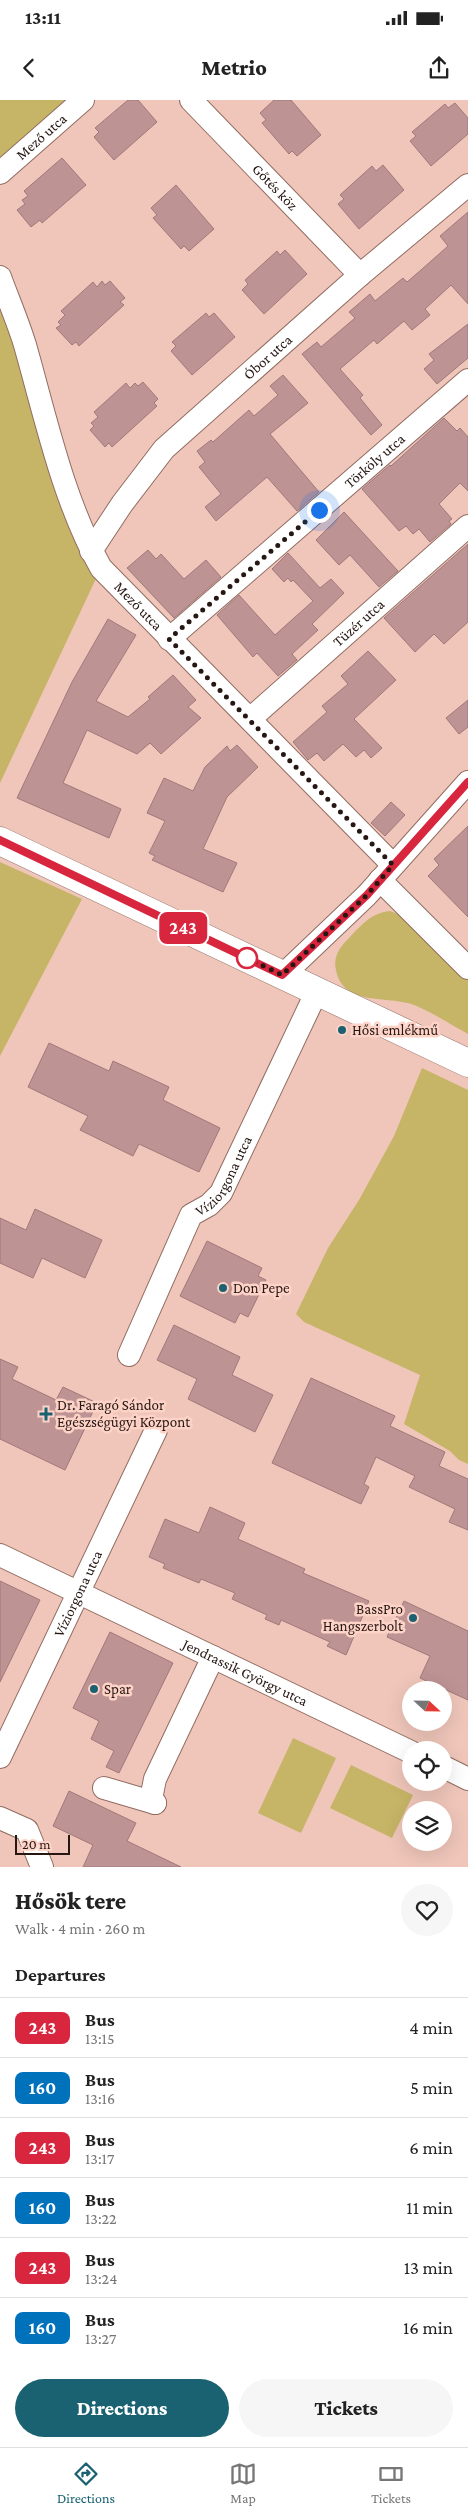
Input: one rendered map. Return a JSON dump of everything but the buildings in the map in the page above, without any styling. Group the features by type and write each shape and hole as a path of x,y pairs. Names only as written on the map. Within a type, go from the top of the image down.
{"street":[{"name":"Mező utca","path":"0,173 83,100"},
{"name":"Gőtés köz","path":"190,100 360,274"},
{"name":"Óbor utca","path":"91,551 122,504 164,449 360,274 468,184"},
{"name":"Mező utca","path":"0,276 24,342 43,413 68,490 91,551 101,568 250,719 387,872 468,968"},
{"name":"Törköly utca","path":"169,639 468,380"},
{"name":"Tüzér utca","path":"250,719 468,526"},
{"path":"282,975 367,895 468,782"},
{"path":"0,840 468,1063"},
{"name":"Víziorgona utca","path":"129,1355 191,1215 209,1205 221,1193 317,991"},
{"name":"Víziorgona utca","path":"0,1757 156,1430"},
{"name":"Jendrassik György utca","path":"0,1555 402,1748"},
{"path":"104,1788 155,1803 151,1798 155,1779 213,1658"},
{"path":"452,1771 468,1779"},
{"path":"0,1818 27,1830 42,1867"}],"shaded area":[{"path":"0,100 70,100 0,159"},
{"path":"0,278 101,568 0,783"},
{"path":"0,862 82,899 0,1056"},
{"path":"390,911 408,918 468,980 468,1034 414,1005 357,995 347,990 340,982 335,961 341,946 371,917"},
{"path":"422,1068 468,1090 468,1464 404,1424 420,1375 304,1322 296,1314 328,1248 359,1200 394,1136"},
{"path":"293,1738 336,1758 301,1833 258,1813"},
{"path":"351,1765 413,1795 410,1801 402,1801 402,1818 392,1838 330,1808"}],"bus line":[{"name":"243","path":"0,840 282,975 367,895 468,782"}],"place":[{"name":"Hősi emlékmű","path":"342,1030"},
{"name":"Don Pepe","path":"223,1288"},
{"name":"Dr. Faragó Sándor Egészségügyi Központ","path":"46,1414"},
{"name":"BassPro Hangszerbolt","path":"413,1618"},
{"name":"Spar","path":"94,1689"}],"route":[{"path":"247,958 282,975 367,895 393,865 169,639 319,510"}]}
